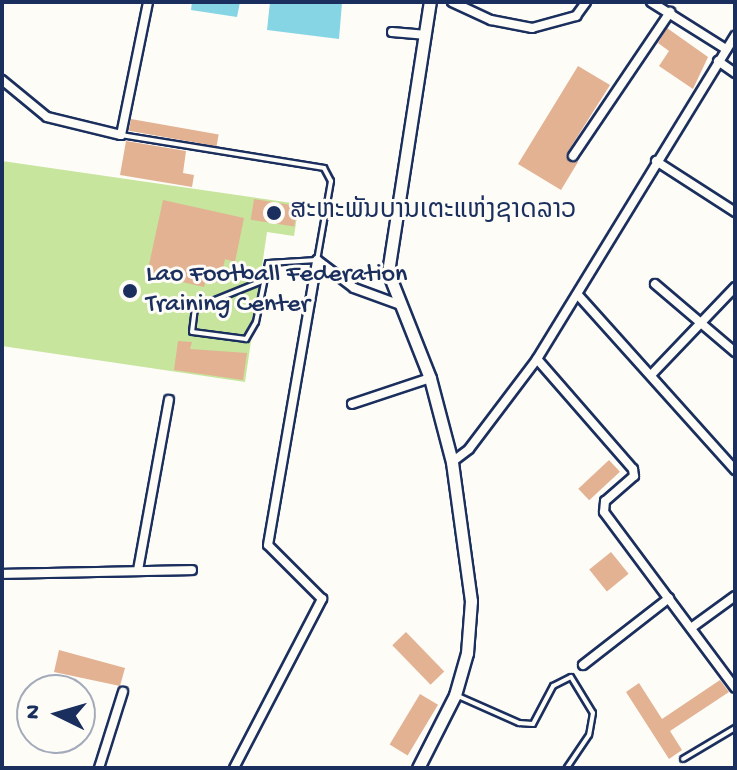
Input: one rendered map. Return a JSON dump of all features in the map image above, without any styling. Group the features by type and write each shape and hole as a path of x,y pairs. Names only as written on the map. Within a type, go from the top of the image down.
{"street":[{"path":"2,80 47,117 121,135 148,2"},
{"path":"418,768 455,695 467,653 471,601 452,462 430,378 398,304 388,272 391,236 430,2"},
{"path":"452,2 491,20 532,28 576,16 586,2"},
{"path":"651,2 726,49"},
{"path":"573,156 670,12"},
{"path":"392,32 424,35"},
{"path":"452,462 469,449 537,359 735,36"},
{"path":"718,61 735,73"},
{"path":"656,161 735,212"},
{"path":"234,768 322,599 268,545 317,260 354,288 398,304"},
{"path":"655,284 735,352"},
{"path":"652,374 735,287"},
{"path":"578,295 735,470"},
{"path":"537,359 633,469 634,476 605,501 604,512 735,688"},
{"path":"352,404 430,378"},
{"path":"138,570 169,400"},
{"path":"2,574 192,570"},
{"path":"691,628 735,596"},
{"path":"583,665 669,598"},
{"path":"99,768 123,692"}],"lane":[{"path":"121,135 324,168 331,181 317,260 268,263 256,322 246,339 192,332 195,308 262,281"},
{"path":"455,695 519,723 533,724 553,686 571,677 593,713 589,735 567,768"},
{"path":"683,759 735,728"}],"green space":[{"name":"Lao Football Federation Training Center","path":"2,161 299,204 294,236 267,232 245,382 2,346"}],"water":[{"path":"192,2 240,2 237,17 191,10"},
{"path":"270,2 359,2 342,3 339,39 267,30"}],"building":[{"path":"667,28 708,57 693,89 659,66 669,51 658,43"},
{"path":"578,66 610,85 567,153 568,161 578,162 561,190 518,164"},
{"path":"131,119 219,134 217,146 129,131"},
{"path":"126,141 186,151 183,173 194,175 192,187 120,175"},
{"name":"ສະຫະພັນບານເຕະແຫ່ງຊາດລາວ","path":"254,199 297,206 294,227 251,220"},
{"path":"163,200 244,218 235,262 225,259 220,283 206,280 204,287 147,274"},
{"path":"178,341 192,342 190,349 247,353 243,380 174,370"},
{"path":"609,460 620,472 589,500 578,489"},
{"path":"611,552 629,574 607,591 589,570"},
{"path":"406,632 444,672 431,685 392,645"},
{"path":"59,650 125,668 120,686 96,681 96,674 54,672"},
{"path":"720,680 729,692 670,731 682,750 669,759 626,692 639,683 662,719"},
{"path":"420,694 438,705 408,755 390,745"}],"place":[{"name":"ສະຫະພັນບານເຕະແຫ່ງຊາດລາວ","path":"274,213"},
{"name":"Lao Football Federation Training Center","path":"130,291"}]}
